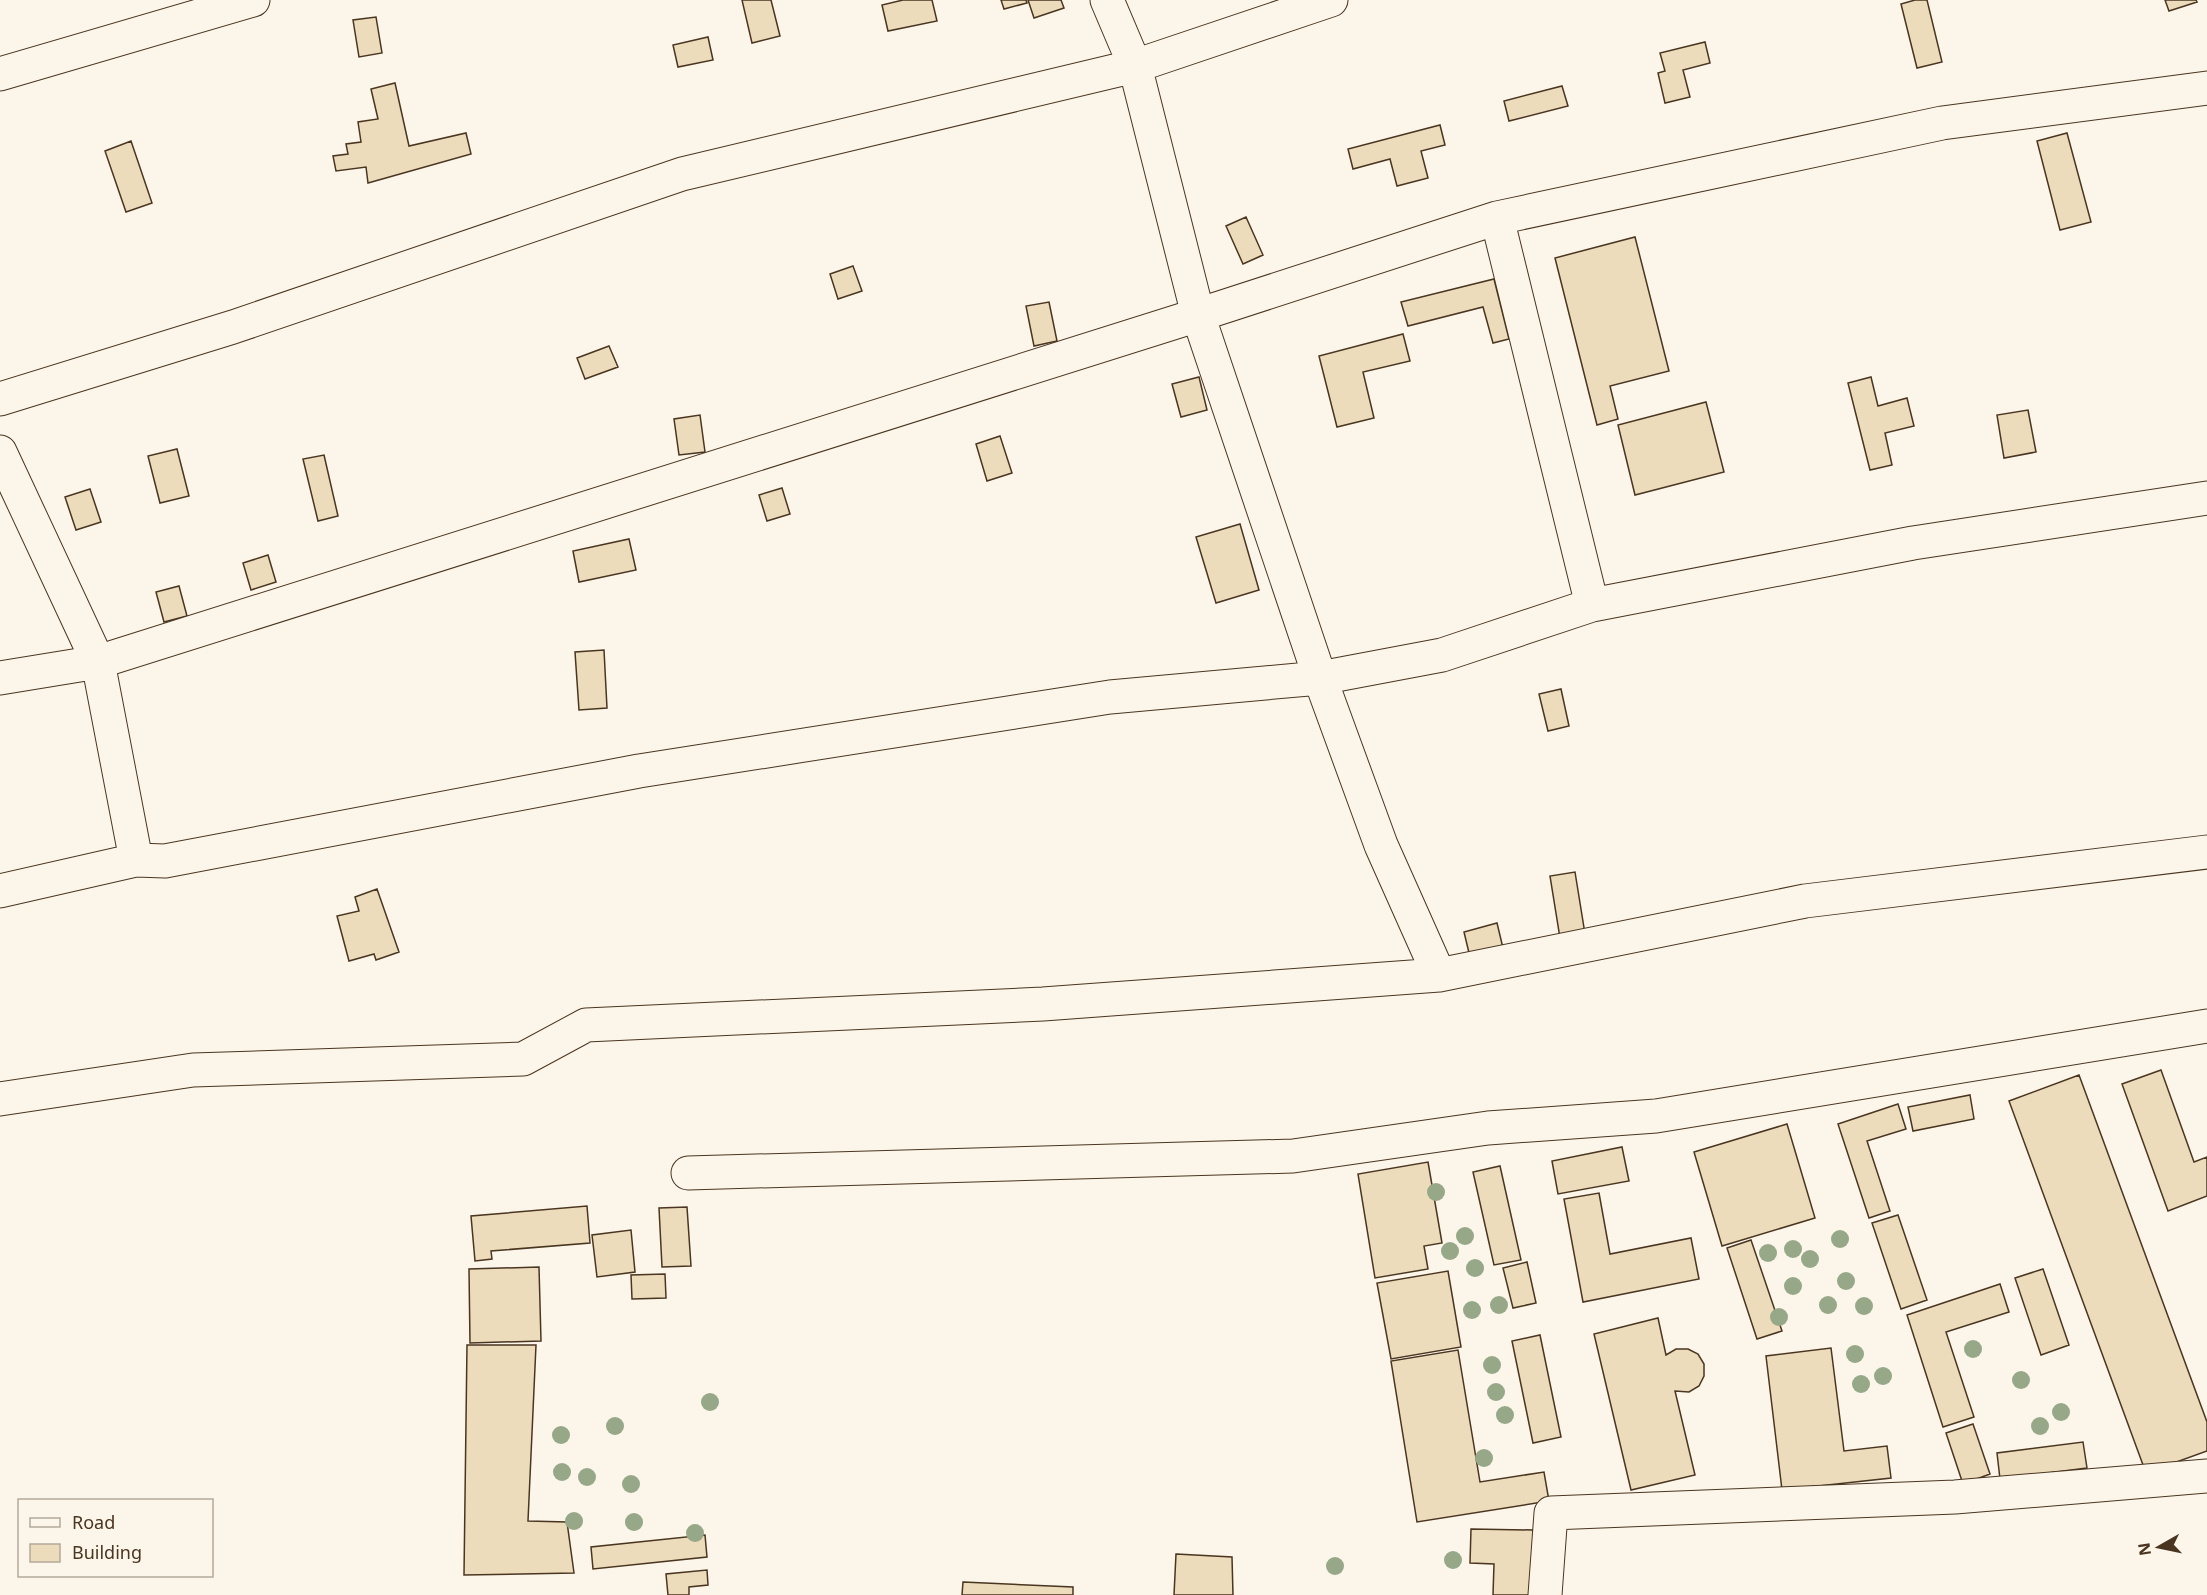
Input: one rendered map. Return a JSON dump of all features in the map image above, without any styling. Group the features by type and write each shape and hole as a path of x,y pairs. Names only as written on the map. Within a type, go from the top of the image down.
{"street":[{"path":"0,74 253,0"},
{"path":"1107,0 1135,66 1198,315 1320,678 1381,845 1439,975"},
{"path":"0,399 233,327 682,174 1135,66 1331,0"},
{"path":"0,678 98,663 1198,315 1497,218 1942,123 2207,88"},
{"path":"1497,218 1592,605"},
{"path":"0,452 98,663 136,860"},
{"path":"0,891 136,860 165,861 639,771 1110,697 1320,678 1442,656 1592,605 1913,543 2207,498"},
{"path":"0,1099 193,1070 523,1059 586,1025 1043,1004 1439,975 1805,901 2207,852"},
{"path":"688,1173 1293,1156 1488,1128 1656,1116 2207,1026"},
{"path":"1545,1595 1551,1513 1955,1497 2207,1476"}],"building":[{"path":"742,0 771,0 780,36 752,43"},
{"path":"903,0 932,0 937,21 888,31 882,5"},
{"path":"1001,0 1026,0 1027,3 1004,9"},
{"path":"1028,0 1061,0 1064,8 1034,18"},
{"path":"1915,0 1927,0 1942,62 1917,68 1901,4"},
{"path":"2165,0 2196,0 2197,2 2169,11"},
{"path":"376,17 382,53 359,57 353,20"},
{"path":"708,37 713,60 678,67 673,45"},
{"path":"1705,42 1710,63 1683,70 1690,97 1665,103 1658,73 1665,71 1660,53"},
{"path":"395,83 409,146 466,133 471,154 368,183 366,167 336,171 333,156 348,154 346,144 361,142 358,122 378,119 371,89"},
{"path":"1562,86 1568,106 1509,121 1504,101"},
{"path":"1440,125 1445,145 1421,151 1428,178 1397,186 1390,159 1353,169 1348,149"},
{"path":"2067,133 2091,222 2060,230 2037,141"},
{"path":"131,141 152,203 126,212 105,151"},
{"path":"1246,217 1263,255 1243,264 1226,226"},
{"path":"1635,237 1669,371 1610,386 1618,419 1597,425 1555,258"},
{"path":"853,266 862,291 838,299 830,274"},
{"path":"1494,279 1509,339 1493,343 1483,307 1408,326 1401,302"},
{"path":"1049,302 1057,341 1034,346 1026,306"},
{"path":"1403,334 1410,361 1363,372 1374,418 1337,427 1319,356"},
{"path":"609,346 618,367 585,379 577,358"},
{"path":"1199,377 1207,410 1181,417 1172,384"},
{"path":"1871,377 1878,406 1907,398 1914,426 1885,433 1892,465 1870,470 1848,383"},
{"path":"1706,402 1724,472 1635,495 1618,425"},
{"path":"2028,410 2036,452 2004,458 1997,415"},
{"path":"700,415 705,452 679,455 674,419"},
{"path":"1000,436 1012,473 987,481 976,444"},
{"path":"177,449 189,496 160,503 148,456"},
{"path":"324,455 338,516 318,521 303,459"},
{"path":"782,488 790,514 767,521 759,495"},
{"path":"90,489 101,522 76,530 65,497"},
{"path":"1240,524 1259,590 1216,603 1196,537"},
{"path":"629,539 636,570 579,582 573,551"},
{"path":"268,555 276,582 251,590 243,563"},
{"path":"179,586 187,616 164,622 156,592"},
{"path":"604,650 607,708 579,710 575,652"},
{"path":"1561,689 1569,726 1548,731 1539,694"},
{"path":"1575,872 1585,934 1560,938 1550,876"},
{"path":"377,889 399,952 376,960 374,954 349,961 337,916 359,911 355,897"},
{"path":"1497,923 1503,948 1470,957 1464,932"},
{"path":"2161,1070 2194,1162 2207,1157 2207,1196 2168,1211 2122,1084"},
{"path":"2079,1075 2207,1422 2207,1451 2146,1473 2009,1101"},
{"path":"1970,1095 1974,1119 1913,1131 1908,1107"},
{"path":"1898,1104 1906,1129 1867,1141 1890,1211 1869,1218 1838,1124"},
{"path":"1787,1124 1815,1218 1722,1246 1694,1152"},
{"path":"1622,1147 1629,1181 1558,1194 1552,1161"},
{"path":"1428,1162 1442,1243 1424,1246 1428,1269 1375,1278 1358,1174"},
{"path":"1500,1166 1521,1260 1494,1265 1473,1172"},
{"path":"1599,1193 1610,1254 1691,1238 1699,1279 1583,1302 1564,1199"},
{"path":"587,1206 590,1243 491,1251 492,1259 475,1261 471,1216"},
{"path":"687,1207 691,1266 662,1267 659,1208"},
{"path":"1898,1215 1927,1300 1901,1309 1872,1223"},
{"path":"631,1230 635,1272 597,1277 592,1235"},
{"path":"1751,1240 1782,1331 1757,1339 1727,1248"},
{"path":"1527,1262 1536,1303 1513,1308 1503,1268"},
{"path":"539,1267 541,1341 470,1343 469,1269"},
{"path":"2043,1269 2069,1345 2041,1355 2015,1278"},
{"path":"1448,1271 1461,1347 1391,1359 1377,1283"},
{"path":"665,1274 666,1298 632,1299 631,1275"},
{"path":"2000,1284 2009,1312 1946,1332 1974,1417 1943,1427 1907,1315"},
{"path":"1658,1318 1666,1355 1676,1349 1688,1349 1698,1354 1704,1364 1704,1376 1699,1386 1689,1392 1675,1391 1695,1475 1631,1490 1594,1334"},
{"path":"1540,1335 1561,1437 1533,1443 1512,1341"},
{"path":"467,1345 536,1345 528,1521 567,1522 574,1573 464,1575"},
{"path":"1831,1348 1844,1451 1887,1446 1891,1478 1782,1490 1766,1356"},
{"path":"1458,1350 1480,1482 1544,1472 1549,1501 1417,1522 1391,1361"},
{"path":"1973,1424 1990,1474 1963,1484 1946,1433"},
{"path":"2083,1442 2087,1468 2000,1479 1997,1453"},
{"path":"1471,1529 1533,1530 1532,1595 1493,1595 1494,1564 1470,1563"},
{"path":"705,1535 707,1557 593,1569 591,1547"},
{"path":"1176,1554 1232,1557 1233,1595 1174,1595"},
{"path":"707,1570 708,1585 689,1587 689,1595 668,1595 666,1574"},
{"path":"963,1582 1073,1587 1073,1595 962,1595"}]}
